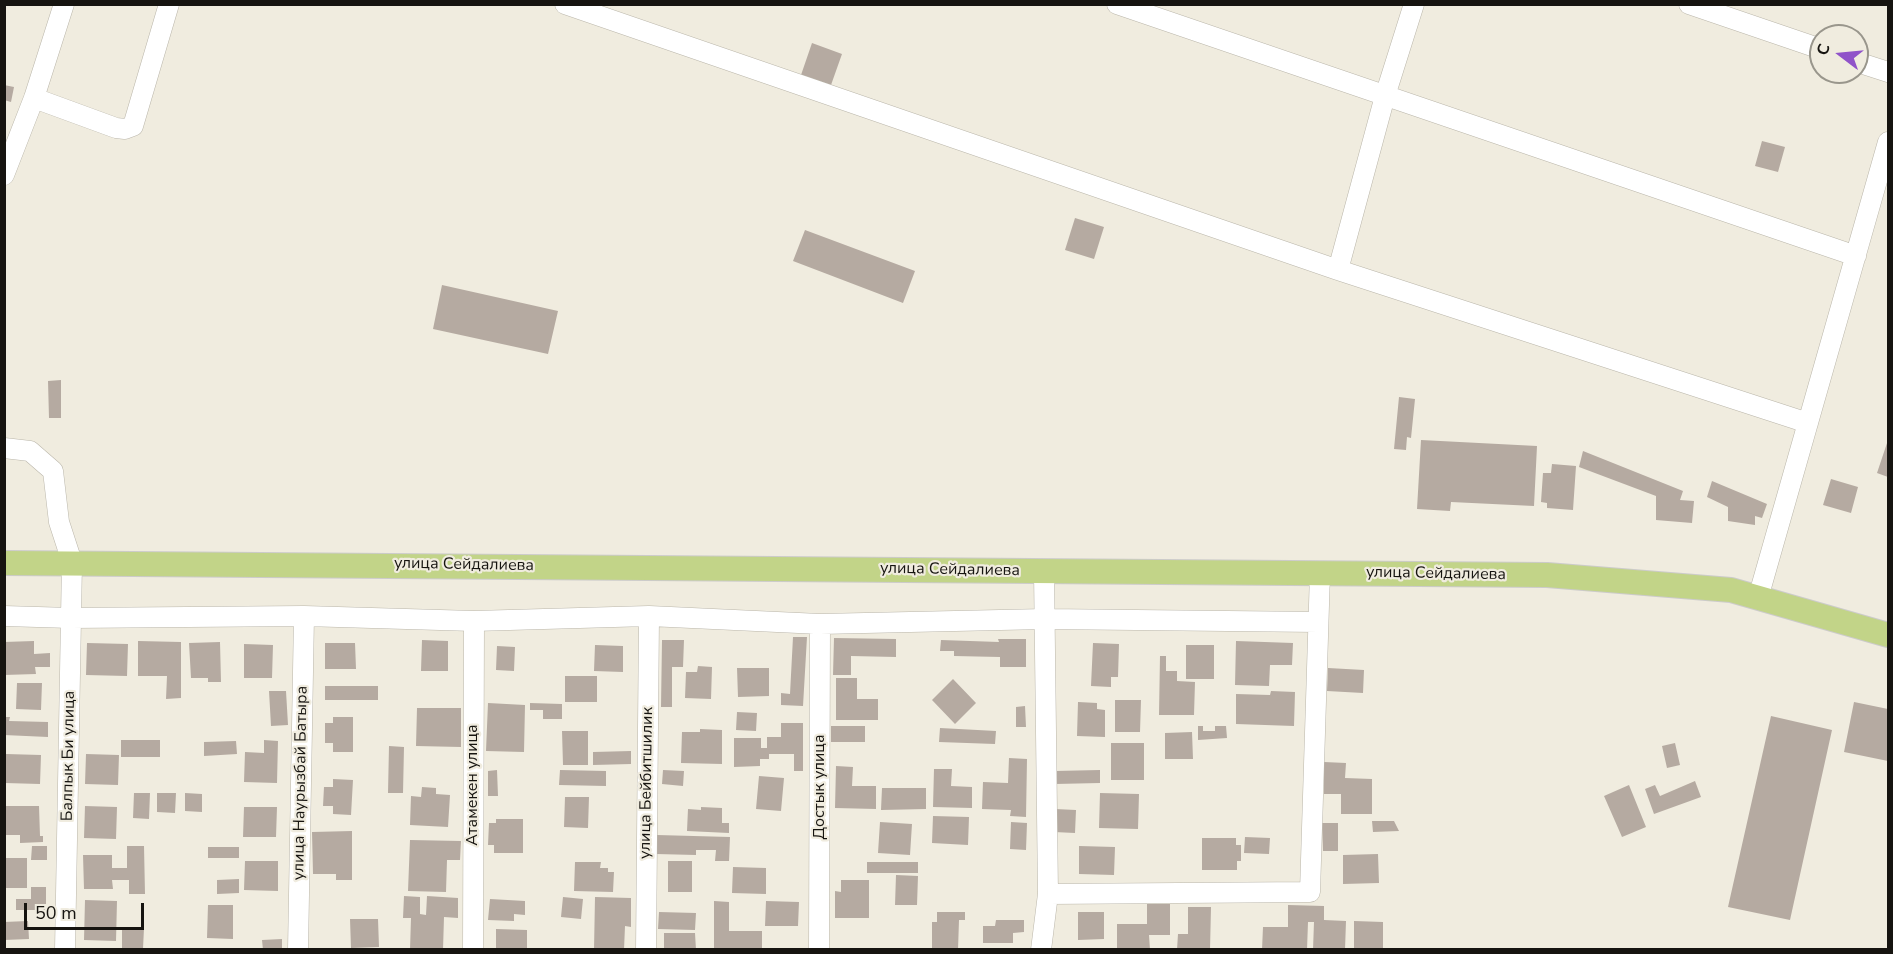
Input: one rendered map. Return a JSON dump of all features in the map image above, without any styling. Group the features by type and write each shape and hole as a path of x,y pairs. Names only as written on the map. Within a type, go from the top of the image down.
{"main road":[{"name":"улица Сейдалиева","path":"4,562 1547,575 1731,590 1888,635"}],"street":[{"path":"4,175 34,98 64,4"},
{"path":"34,98 116,128 125,129 133,126 169,4"},
{"path":"565,4 1338,270 1808,423"},
{"path":"1117,4 1856,256"},
{"path":"1338,270 1385,96 1414,4"},
{"path":"1689,4 1809,45"},
{"path":"1869,66 1888,72"},
{"path":"1758,598 1888,142"},
{"name":"Балпык Би улица","path":"4,448 30,451 53,471 59,522 72,562 65,950"},
{"path":"1041,950 1048,894 1044,571"},
{"path":"1048,894 1310,892 1320,573"},
{"path":"4,616 71,618 304,616 474,621 650,615 820,624 1045,619 1318,622"},
{"name":"улица Бейбитшилик","path":"645,950 650,615"},
{"name":"улица Наурызбай Батыра","path":"298,950 304,616"},
{"name":"Атамекен улица","path":"473,950 474,621"},
{"name":"Достык улица","path":"819,950 820,624"}],"building":[{"path":"812,43 842,54 831,85 801,75"},
{"path":"4,85 14,87 11,102 4,100"},
{"path":"1762,141 1785,147 1778,172 1755,166"},
{"path":"1075,218 1104,227 1094,259 1065,250"},
{"path":"805,230 915,271 903,303 793,261"},
{"path":"442,285 558,311 548,354 433,329"},
{"path":"61,380 61,418 49,418 48,381"},
{"path":"1399,397 1415,399 1411,438 1407,437 1406,450 1394,449"},
{"path":"1421,440 1537,446 1534,506 1451,502 1450,511 1417,509"},
{"path":"1888,440 1888,477 1877,473"},
{"path":"1583,451 1683,491 1680,500 1694,501 1692,523 1656,520 1656,496 1579,467"},
{"path":"1552,464 1576,466 1573,510 1547,508 1547,503 1541,502 1543,473 1551,473"},
{"path":"1831,479 1858,487 1851,513 1823,505"},
{"path":"1712,481 1767,504 1762,518 1755,516 1755,525 1728,521 1728,507 1707,497"},
{"path":"793,637 807,637 803,706 781,705 781,693 790,694"},
{"path":"834,638 896,639 896,657 851,656 851,675 833,675"},
{"path":"998,639 1026,639 1026,667 1000,667 1000,657 954,656 954,651 940,651 941,640 999,642"},
{"path":"422,640 448,641 448,671 421,671"},
{"path":"662,640 684,640 683,667 672,667 672,707 661,707"},
{"path":"34,641 34,654 50,653 50,667 35,667 36,674 4,675 4,642"},
{"path":"138,641 181,642 181,698 166,699 167,676 138,676"},
{"path":"1236,641 1293,643 1292,665 1270,665 1269,686 1235,685"},
{"path":"220,642 221,682 208,682 208,678 191,678 189,643"},
{"path":"87,643 128,644 127,676 86,675"},
{"path":"325,643 355,643 356,669 325,669"},
{"path":"1093,643 1119,644 1118,677 1111,677 1111,687 1091,686"},
{"path":"244,644 273,645 272,678 244,678"},
{"path":"595,645 623,646 623,672 594,671"},
{"path":"1186,645 1214,645 1214,679 1186,679"},
{"path":"497,646 515,647 514,671 496,670"},
{"path":"1160,656 1166,656 1166,671 1177,671 1177,681 1195,682 1194,715 1159,715"},
{"path":"698,666 712,667 711,699 685,698 686,672 697,672"},
{"path":"737,668 769,668 769,696 738,697"},
{"path":"1328,668 1364,670 1363,693 1327,691"},
{"path":"565,676 597,676 597,702 565,702"},
{"path":"836,678 857,678 857,699 878,699 878,720 836,720"},
{"path":"953,679 976,703 955,724 932,700"},
{"path":"17,683 42,683 41,710 16,709"},
{"path":"325,686 378,686 378,700 325,700"},
{"path":"269,691 286,691 288,725 271,726"},
{"path":"1271,691 1295,692 1294,726 1236,724 1236,694 1270,695"},
{"path":"1115,700 1141,700 1140,732 1115,732"},
{"path":"1078,702 1097,703 1097,709 1105,710 1105,737 1077,736"},
{"path":"1854,702 1888,709 1888,761 1844,752"},
{"path":"488,703 525,705 524,752 486,751"},
{"path":"530,703 562,704 562,719 543,719 543,710 530,710"},
{"path":"1025,706 1026,727 1016,727 1016,707"},
{"path":"417,708 461,708 461,747 416,746"},
{"path":"737,712 757,713 756,731 736,730"},
{"path":"1771,716 1832,730 1790,920 1728,907"},
{"path":"4,717 10,717 9,721 48,722 48,737 4,735"},
{"path":"333,717 353,717 353,752 333,752 333,743 325,743 325,723 333,723"},
{"path":"781,723 803,723 803,771 794,771 794,754 769,754 769,759 760,759 760,766 734,767 734,738 761,738 761,748 767,748 767,737 781,737"},
{"path":"831,726 865,726 865,742 831,742"},
{"path":"1198,726 1203,726 1203,731 1215,731 1215,726 1226,726 1227,738 1198,740"},
{"path":"940,728 996,731 995,744 939,742"},
{"path":"700,729 722,730 722,764 681,763 682,732 700,732"},
{"path":"562,731 588,731 588,765 563,765"},
{"path":"1192,732 1193,759 1165,759 1165,733"},
{"path":"121,740 160,740 160,757 121,757"},
{"path":"264,740 278,741 277,783 244,782 245,752 264,753"},
{"path":"236,741 237,754 204,756 204,742"},
{"path":"1111,743 1144,743 1144,780 1111,780"},
{"path":"1675,743 1680,765 1667,768 1662,746"},
{"path":"389,746 404,747 403,793 388,793"},
{"path":"631,751 631,764 593,765 593,752"},
{"path":"6,754 41,755 40,784 5,783"},
{"path":"86,754 119,755 118,785 85,784"},
{"path":"1009,758 1027,759 1026,817 1010,816 1011,810 982,809 983,782 1008,783"},
{"path":"1324,762 1346,763 1345,778 1372,779 1372,814 1341,814 1341,794 1324,794"},
{"path":"836,766 853,767 852,786 876,786 876,809 835,808"},
{"path":"934,769 952,769 951,786 972,787 972,808 933,807"},
{"path":"497,770 498,796 488,796 488,771"},
{"path":"560,770 606,771 606,786 559,785"},
{"path":"663,770 684,771 683,786 662,784"},
{"path":"1100,770 1100,783 1055,784 1055,771"},
{"path":"759,776 784,778 781,811 756,809"},
{"path":"333,779 353,780 351,815 333,814 333,806 323,806 324,787 333,787"},
{"path":"1695,781 1701,797 1654,814 1645,789 1655,785 1660,796"},
{"path":"1629,785 1646,827 1622,837 1604,796"},
{"path":"422,787 436,788 436,794 450,795 448,827 410,825 411,796 421,797"},
{"path":"882,788 926,788 926,809 881,810"},
{"path":"134,793 150,793 149,819 133,818"},
{"path":"157,793 176,793 175,813 157,812"},
{"path":"185,793 202,794 202,812 185,811"},
{"path":"1100,793 1139,794 1138,829 1099,828"},
{"path":"565,797 589,797 588,828 564,827"},
{"path":"5,806 39,806 40,836 43,836 43,842 20,843 20,835 5,835"},
{"path":"85,806 117,807 116,839 84,838"},
{"path":"244,807 277,807 276,837 243,837"},
{"path":"701,807 722,808 722,823 729,823 729,833 687,831 688,809 701,810"},
{"path":"1055,809 1076,810 1075,833 1054,832"},
{"path":"933,816 969,817 968,845 932,843"},
{"path":"496,819 523,819 523,853 494,853 494,845 488,845 489,823 496,823"},
{"path":"1372,821 1394,821 1399,831 1373,832"},
{"path":"880,822 912,824 910,855 878,853"},
{"path":"1011,822 1027,823 1026,850 1010,849"},
{"path":"1322,823 1338,823 1338,851 1323,851"},
{"path":"352,831 352,880 336,880 336,874 313,874 312,832"},
{"path":"657,835 730,837 729,861 715,861 716,850 696,850 696,855 656,854"},
{"path":"1245,837 1270,838 1269,854 1244,853"},
{"path":"1202,838 1236,838 1236,845 1241,845 1241,861 1237,861 1237,870 1202,870"},
{"path":"410,840 461,841 460,860 447,860 446,892 408,891"},
{"path":"32,846 47,846 47,860 31,860"},
{"path":"127,846 144,846 145,894 129,894 129,880 112,880 113,889 84,889 83,855 112,855 112,868 127,868"},
{"path":"1079,846 1115,847 1114,875 1079,874"},
{"path":"208,847 239,847 239,858 208,858"},
{"path":"1378,854 1379,883 1343,884 1343,855"},
{"path":"4,858 27,858 27,888 4,888"},
{"path":"245,861 278,861 278,891 244,890"},
{"path":"668,861 692,861 692,892 668,892"},
{"path":"575,862 601,862 600,868 608,868 608,872 614,872 613,892 574,891"},
{"path":"867,862 918,862 918,873 867,873"},
{"path":"733,867 766,868 766,894 732,893"},
{"path":"896,875 918,876 917,905 895,905"},
{"path":"239,879 239,893 217,894 217,880"},
{"path":"841,880 869,880 869,918 835,918 835,891 841,892"},
{"path":"31,887 46,887 46,910 16,910 16,899 31,899"},
{"path":"404,896 420,897 420,914 426,915 427,896 458,898 458,918 444,917 443,950 410,950 411,918 403,918"},
{"path":"563,897 583,899 581,919 561,917"},
{"path":"595,897 631,898 631,927 625,926 624,950 594,950"},
{"path":"490,899 525,901 525,915 514,914 514,921 488,920"},
{"path":"85,900 117,901 116,941 84,940"},
{"path":"714,901 729,902 729,931 762,931 762,950 714,950"},
{"path":"766,901 799,902 798,926 765,926"},
{"path":"1147,904 1170,904 1170,935 1149,935 1150,950 1117,950 1117,924 1147,924"},
{"path":"208,905 233,905 233,939 207,938"},
{"path":"1288,905 1324,906 1324,920 1346,921 1345,950 1313,950 1314,922 1308,922 1307,950 1262,950 1263,927 1288,927"},
{"path":"1188,907 1211,907 1210,950 1177,950 1178,934 1188,934"},
{"path":"659,912 696,913 695,930 658,929"},
{"path":"937,912 965,912 965,920 959,920 958,950 932,950 932,922 937,922"},
{"path":"1078,912 1104,912 1104,939 1078,940"},
{"path":"350,919 378,919 379,947 351,948"},
{"path":"996,920 1024,920 1024,932 1013,933 1013,943 983,943 983,926 995,926"},
{"path":"28,921 29,939 4,940 4,922"},
{"path":"1354,921 1383,922 1383,950 1354,950"},
{"path":"122,928 144,928 143,949 122,949"},
{"path":"496,929 527,930 527,950 496,950"},
{"path":"664,933 695,933 696,950 664,950"},
{"path":"282,939 282,950 263,950 262,940"}]}
